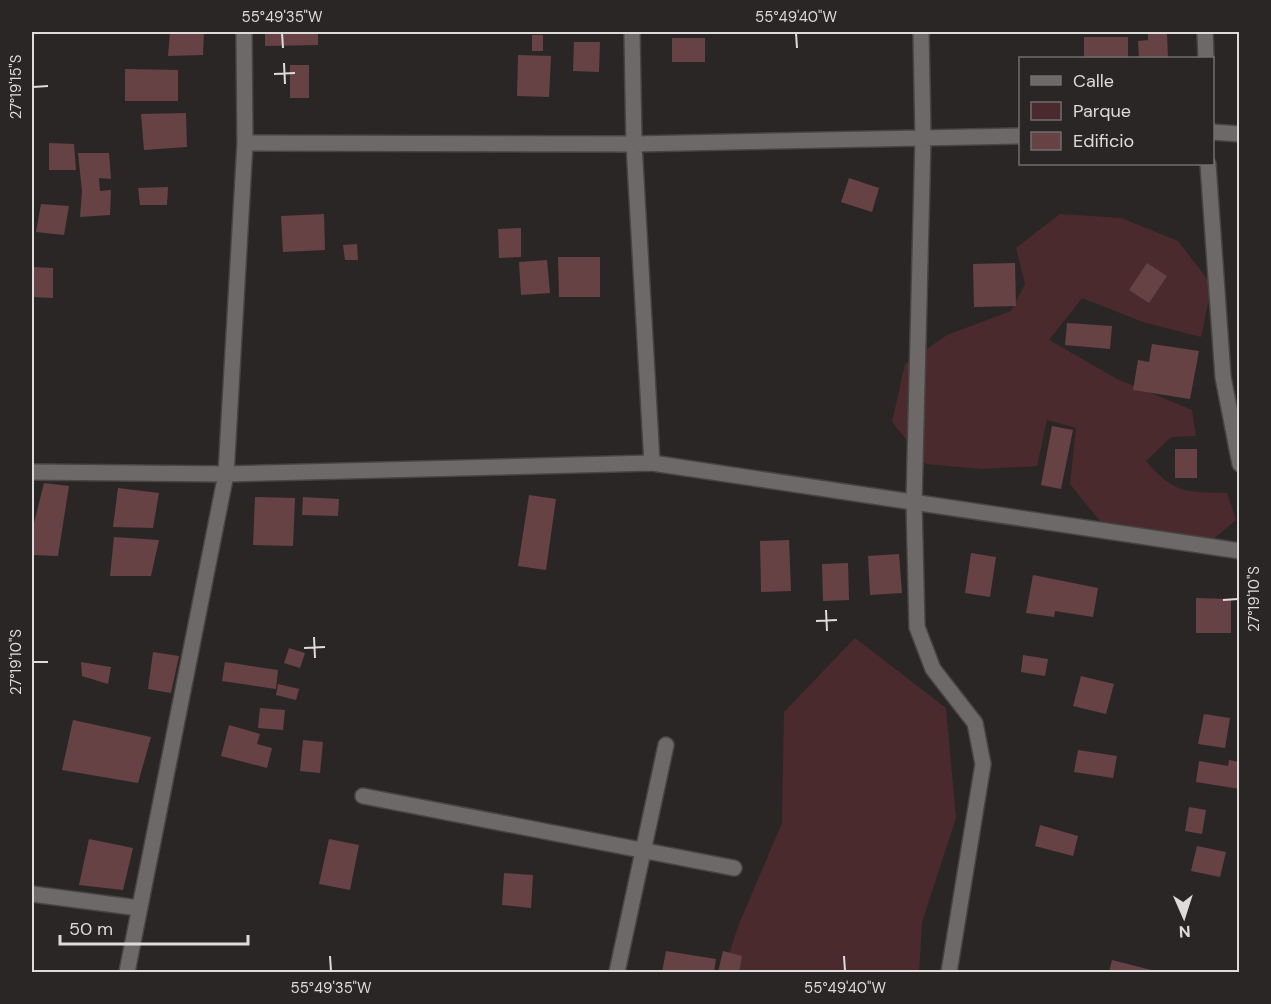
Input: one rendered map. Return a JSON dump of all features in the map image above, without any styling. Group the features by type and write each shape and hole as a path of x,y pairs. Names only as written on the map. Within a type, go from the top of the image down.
{"street":[{"path":"127,972 226,474 245,142 244,32"},
{"path":"632,32 634,144 652,463"},
{"path":"921,32 923,138 914,502 917,627 933,669 975,723 982,764 949,972"},
{"path":"1205,32 1206,57"},
{"path":"1214,132 1239,134"},
{"path":"245,142 634,144 1019,136"},
{"path":"1208,165 1223,377 1239,464"},
{"path":"32,472 226,474 652,463 1239,551"},
{"path":"617,972 666,746"},
{"path":"363,796 734,868"},
{"path":"32,894 139,908"}],"green space":[{"path":"1060,214 1121,218 1178,241 1212,285 1201,337 1143,322 1082,298 1049,340 1117,379 1192,410 1196,436 1171,437 1146,461 1165,480 1182,489 1227,493 1236,520 1212,540 1104,526 1070,484 1076,428 1047,420 1037,466 982,469 926,464 892,422 905,364 947,335 1011,311 1025,284 1016,248"},
{"path":"855,638 946,708 956,818 922,922 919,972 723,972 739,924 782,823 784,712"}],"building":[{"path":"170,32 204,32 203,55 168,56"},
{"path":"265,32 318,32 318,45 265,46"},
{"path":"1167,32 1168,57 1139,57 1138,41 1148,40 1148,33"},
{"path":"532,35 543,35 543,51 532,51"},
{"path":"1084,37 1128,37 1128,57 1084,57"},
{"path":"672,38 705,38 705,62 672,62"},
{"path":"574,42 600,42 599,72 573,71"},
{"path":"518,55 551,56 549,97 517,96"},
{"path":"290,65 309,65 309,98 290,98"},
{"path":"125,69 178,70 178,101 125,101"},
{"path":"186,113 187,147 144,150 141,114"},
{"path":"49,143 74,144 76,170 49,170"},
{"path":"78,153 109,153 111,179 99,178 100,191 111,190 110,215 80,217 82,191"},
{"path":"849,178 879,188 872,212 841,202"},
{"path":"168,187 167,205 140,205 138,188"},
{"path":"41,204 69,206 64,235 36,232"},
{"path":"324,214 325,250 283,252 281,216"},
{"path":"521,228 521,257 499,258 498,229"},
{"path":"357,244 358,260 345,260 343,245"},
{"path":"558,257 600,257 600,297 559,297"},
{"path":"547,260 550,293 521,295 519,262"},
{"path":"1015,263 1016,306 974,307 973,264"},
{"path":"1147,263 1167,276 1149,303 1129,290"},
{"path":"32,267 53,268 53,298 32,297"},
{"path":"1067,323 1112,326 1110,349 1065,345"},
{"path":"1152,344 1199,351 1190,399 1133,390 1138,360 1149,362"},
{"path":"1052,426 1073,430 1061,489 1041,485"},
{"path":"1175,449 1197,449 1197,478 1175,478"},
{"path":"44,483 69,486 58,556 32,555 32,531"},
{"path":"118,488 159,493 153,528 113,527"},
{"path":"529,495 556,499 546,570 518,566"},
{"path":"255,497 295,498 293,546 253,545"},
{"path":"303,497 339,499 338,516 302,515"},
{"path":"114,537 159,540 151,576 110,576"},
{"path":"789,540 791,591 761,592 760,541"},
{"path":"971,553 996,557 990,597 965,593"},
{"path":"899,554 902,593 870,595 868,556"},
{"path":"848,563 849,600 823,601 822,564"},
{"path":"1033,575 1098,588 1093,617 1055,611 1054,617 1026,613"},
{"path":"1196,598 1231,599 1231,633 1196,633"},
{"path":"289,648 305,653 300,668 284,663"},
{"path":"153,652 179,656 171,693 148,689"},
{"path":"1023,655 1048,659 1045,676 1021,672"},
{"path":"81,662 111,667 108,684 82,676"},
{"path":"225,662 278,670 276,689 222,681"},
{"path":"1081,676 1114,684 1106,714 1073,706"},
{"path":"278,684 299,689 296,700 276,695"},
{"path":"260,708 285,710 283,730 258,728"},
{"path":"1204,714 1230,718 1225,748 1198,744"},
{"path":"73,720 151,737 138,783 62,770"},
{"path":"229,725 260,734 257,744 272,748 267,768 221,756"},
{"path":"303,740 323,742 320,773 300,771"},
{"path":"1078,750 1117,756 1113,778 1074,772"},
{"path":"1229,760 1240,762 1240,789 1196,782 1199,761 1228,766"},
{"path":"1189,807 1206,810 1202,834 1185,831"},
{"path":"1040,825 1078,836 1073,856 1035,846"},
{"path":"89,839 133,848 123,890 79,885"},
{"path":"329,839 359,845 350,890 319,884"},
{"path":"1197,846 1226,852 1220,877 1191,871"},
{"path":"504,873 533,875 531,908 502,905"},
{"path":"666,951 716,959 714,972 662,972"},
{"path":"723,951 742,956 739,972 718,972"},
{"path":"1112,960 1159,972 1109,972"}]}
